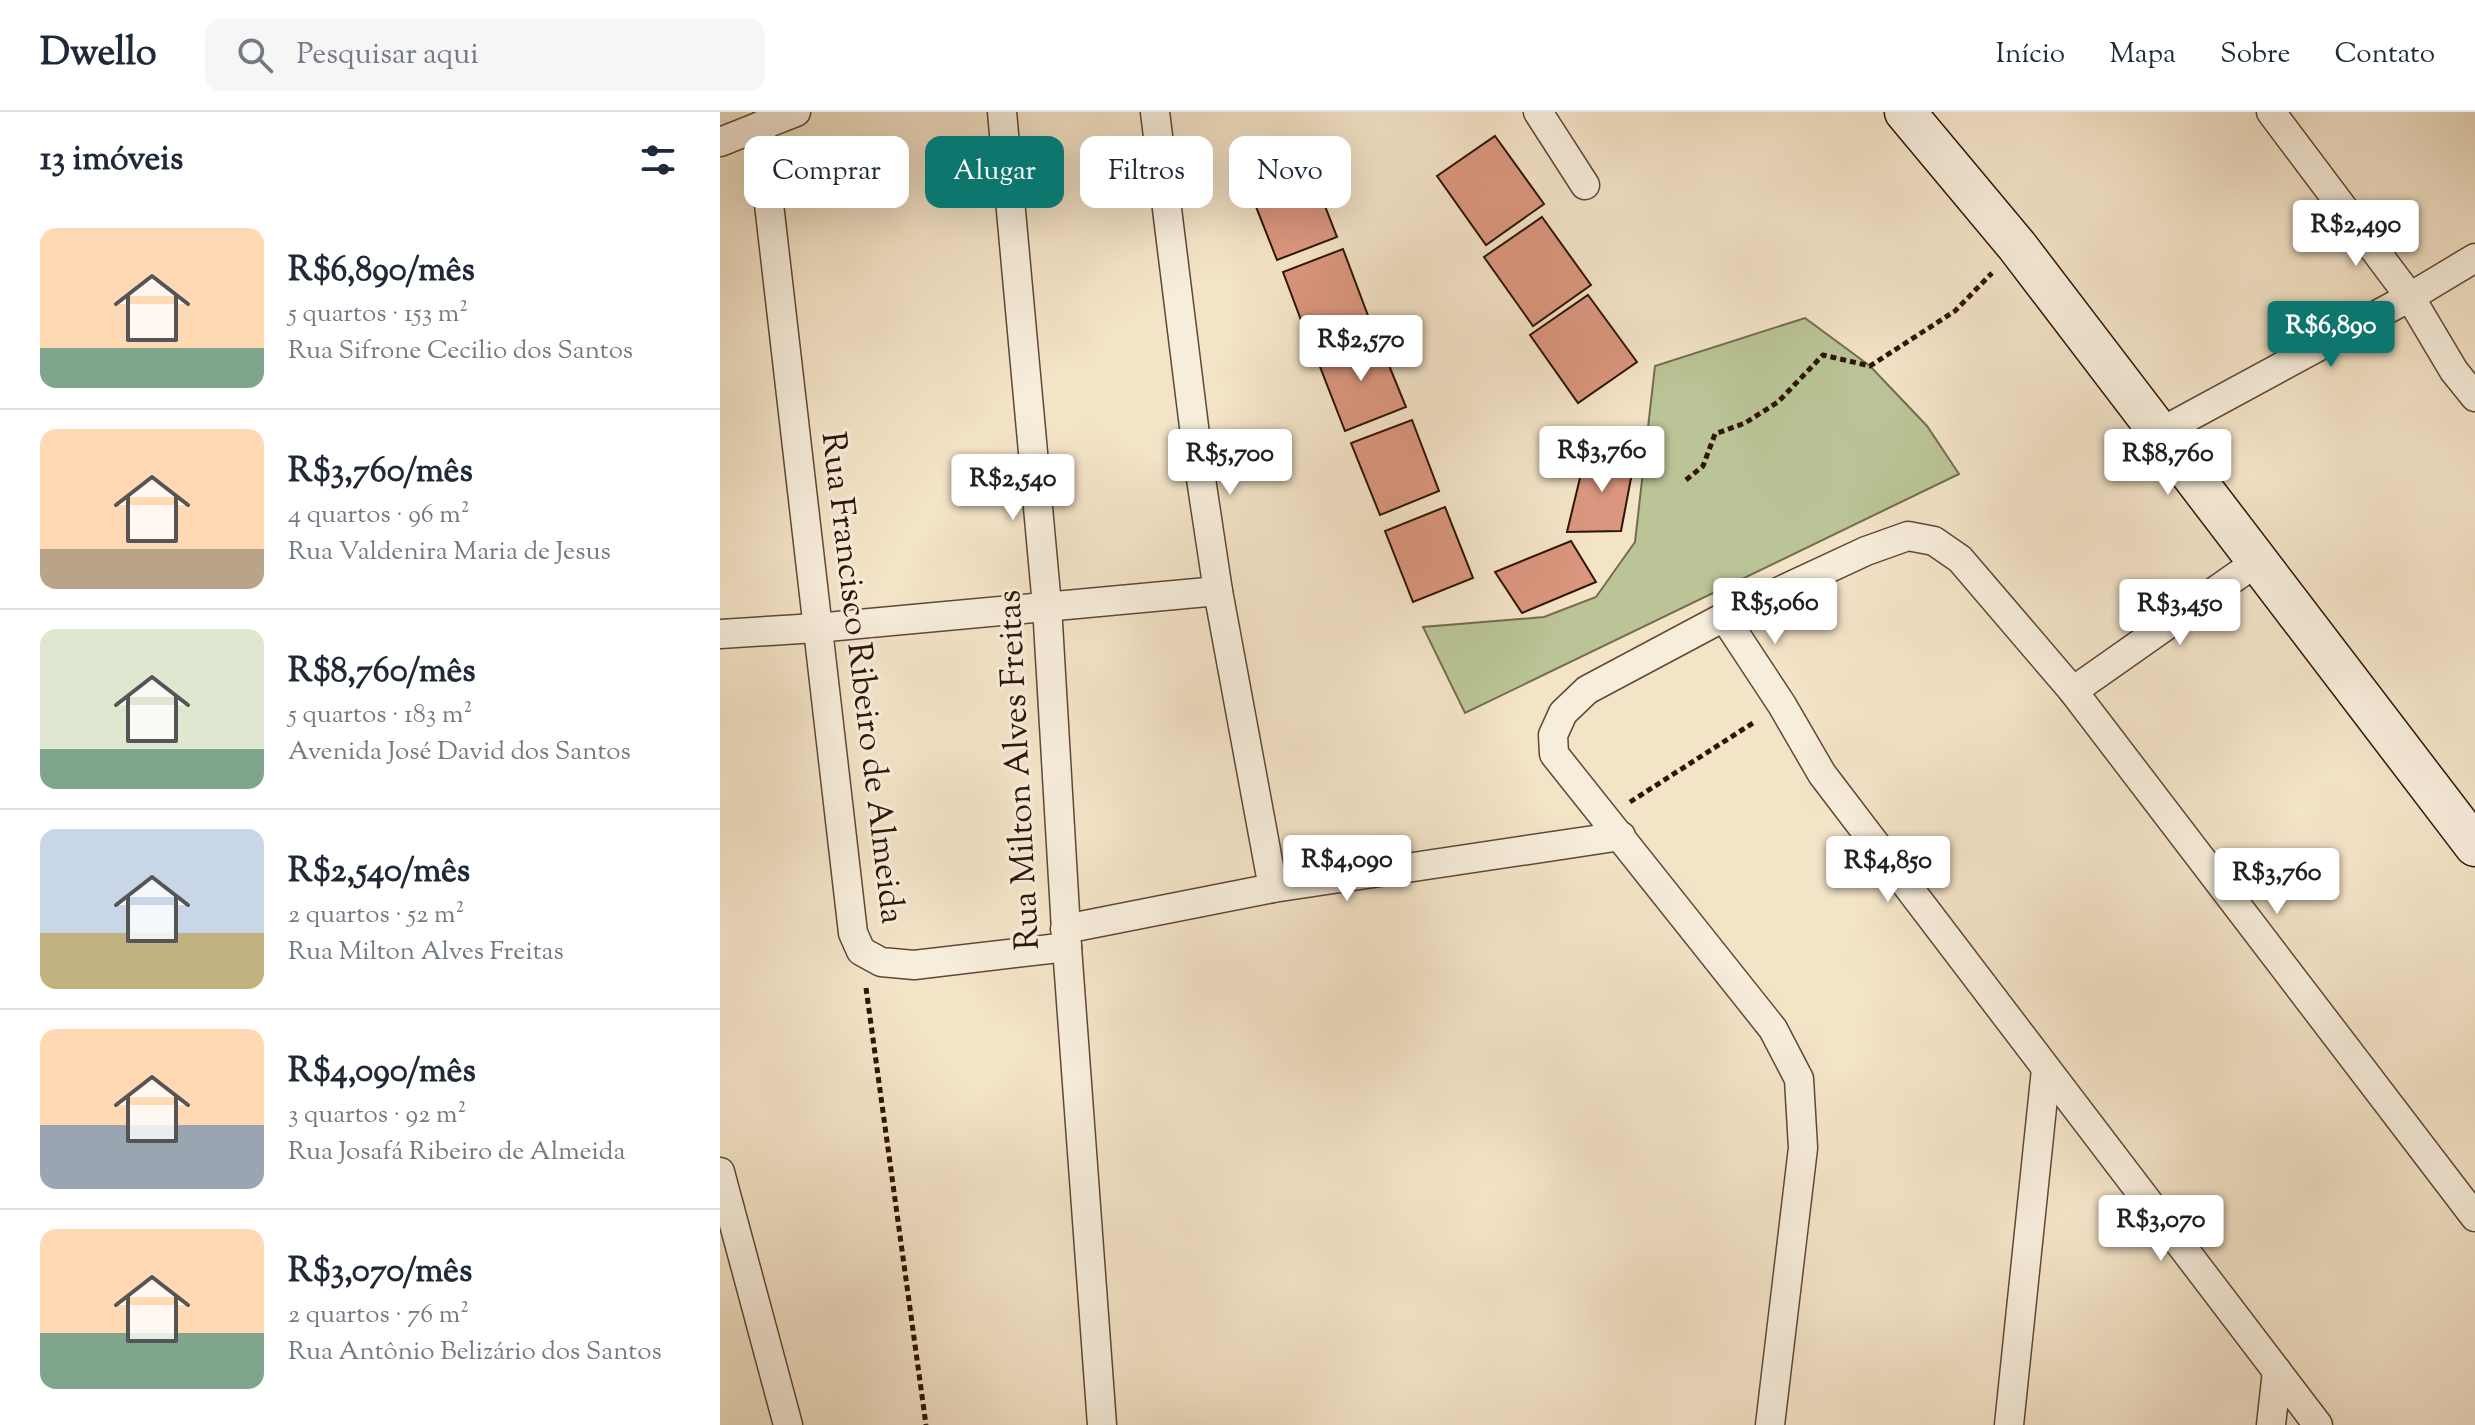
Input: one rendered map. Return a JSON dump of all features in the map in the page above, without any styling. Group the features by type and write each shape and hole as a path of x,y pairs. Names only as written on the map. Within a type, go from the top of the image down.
{"main road":[{"path":"1905,112 2017,246 2475,846"}],"street":[{"path":"720,142 796,112"},
{"name":"Rua Milton Alves Freitas","path":"1002,112 1047,606 1066,938 1102,1425"},
{"path":"1155,112 1198,459 1218,591 1273,888"},
{"path":"1538,112 1585,185"},
{"path":"2271,112 2410,297 2454,371 2475,397"},
{"name":"Rua Francisco Ribeiro de Almeida","path":"760,126 849,907 853,933 861,951 881,962 914,965 1066,938 1273,888 1613,827"},
{"path":"2159,433 2410,297 2475,258"},
{"path":"1770,1425 1803,1148 1799,1079 1773,1029 1554,754 1553,735 1563,713 1587,690 1724,617 1866,551 1908,536 1934,541 1960,559 2073,691 2475,1217"},
{"path":"2073,691 2258,561"},
{"path":"720,634 1218,591"},
{"path":"1724,617 1782,705 1822,774 2318,1425"},
{"path":"2009,1425 2046,1069"},
{"path":"720,1172 788,1425"},
{"path":"2271,1425 2277,1371"}],"path":[{"path":"1686,480 1703,466 1715,434 1745,423 1778,402 1823,355 1870,366 1955,311 2017,246"},
{"path":"1613,827 1782,705"},
{"name":"Rua Francisco Ribeiro de Almeida","path":"861,951 926,1425"}],"green space":[{"path":"1805,318 1870,366 1927,426 1959,474 1465,713 1423,627 1544,617 1596,597 1635,542 1655,366"}],"building":[{"path":"1495,136 1544,204 1486,245 1437,176"},
{"path":"1256,208 1326,208 1337,237 1277,260"},
{"path":"1542,217 1591,285 1533,326 1484,257"},
{"path":"1343,249 1370,321 1310,344 1283,272"},
{"path":"1588,295 1637,362 1578,403 1530,335"},
{"path":"1377,336 1406,407 1345,431 1317,359"},
{"path":"1412,420 1439,491 1380,515 1351,443"},
{"path":"1586,453 1635,457 1621,531 1567,532"},
{"path":"1445,507 1473,578 1413,602 1385,531"},
{"path":"1571,541 1596,582 1522,613 1495,572"}]}
